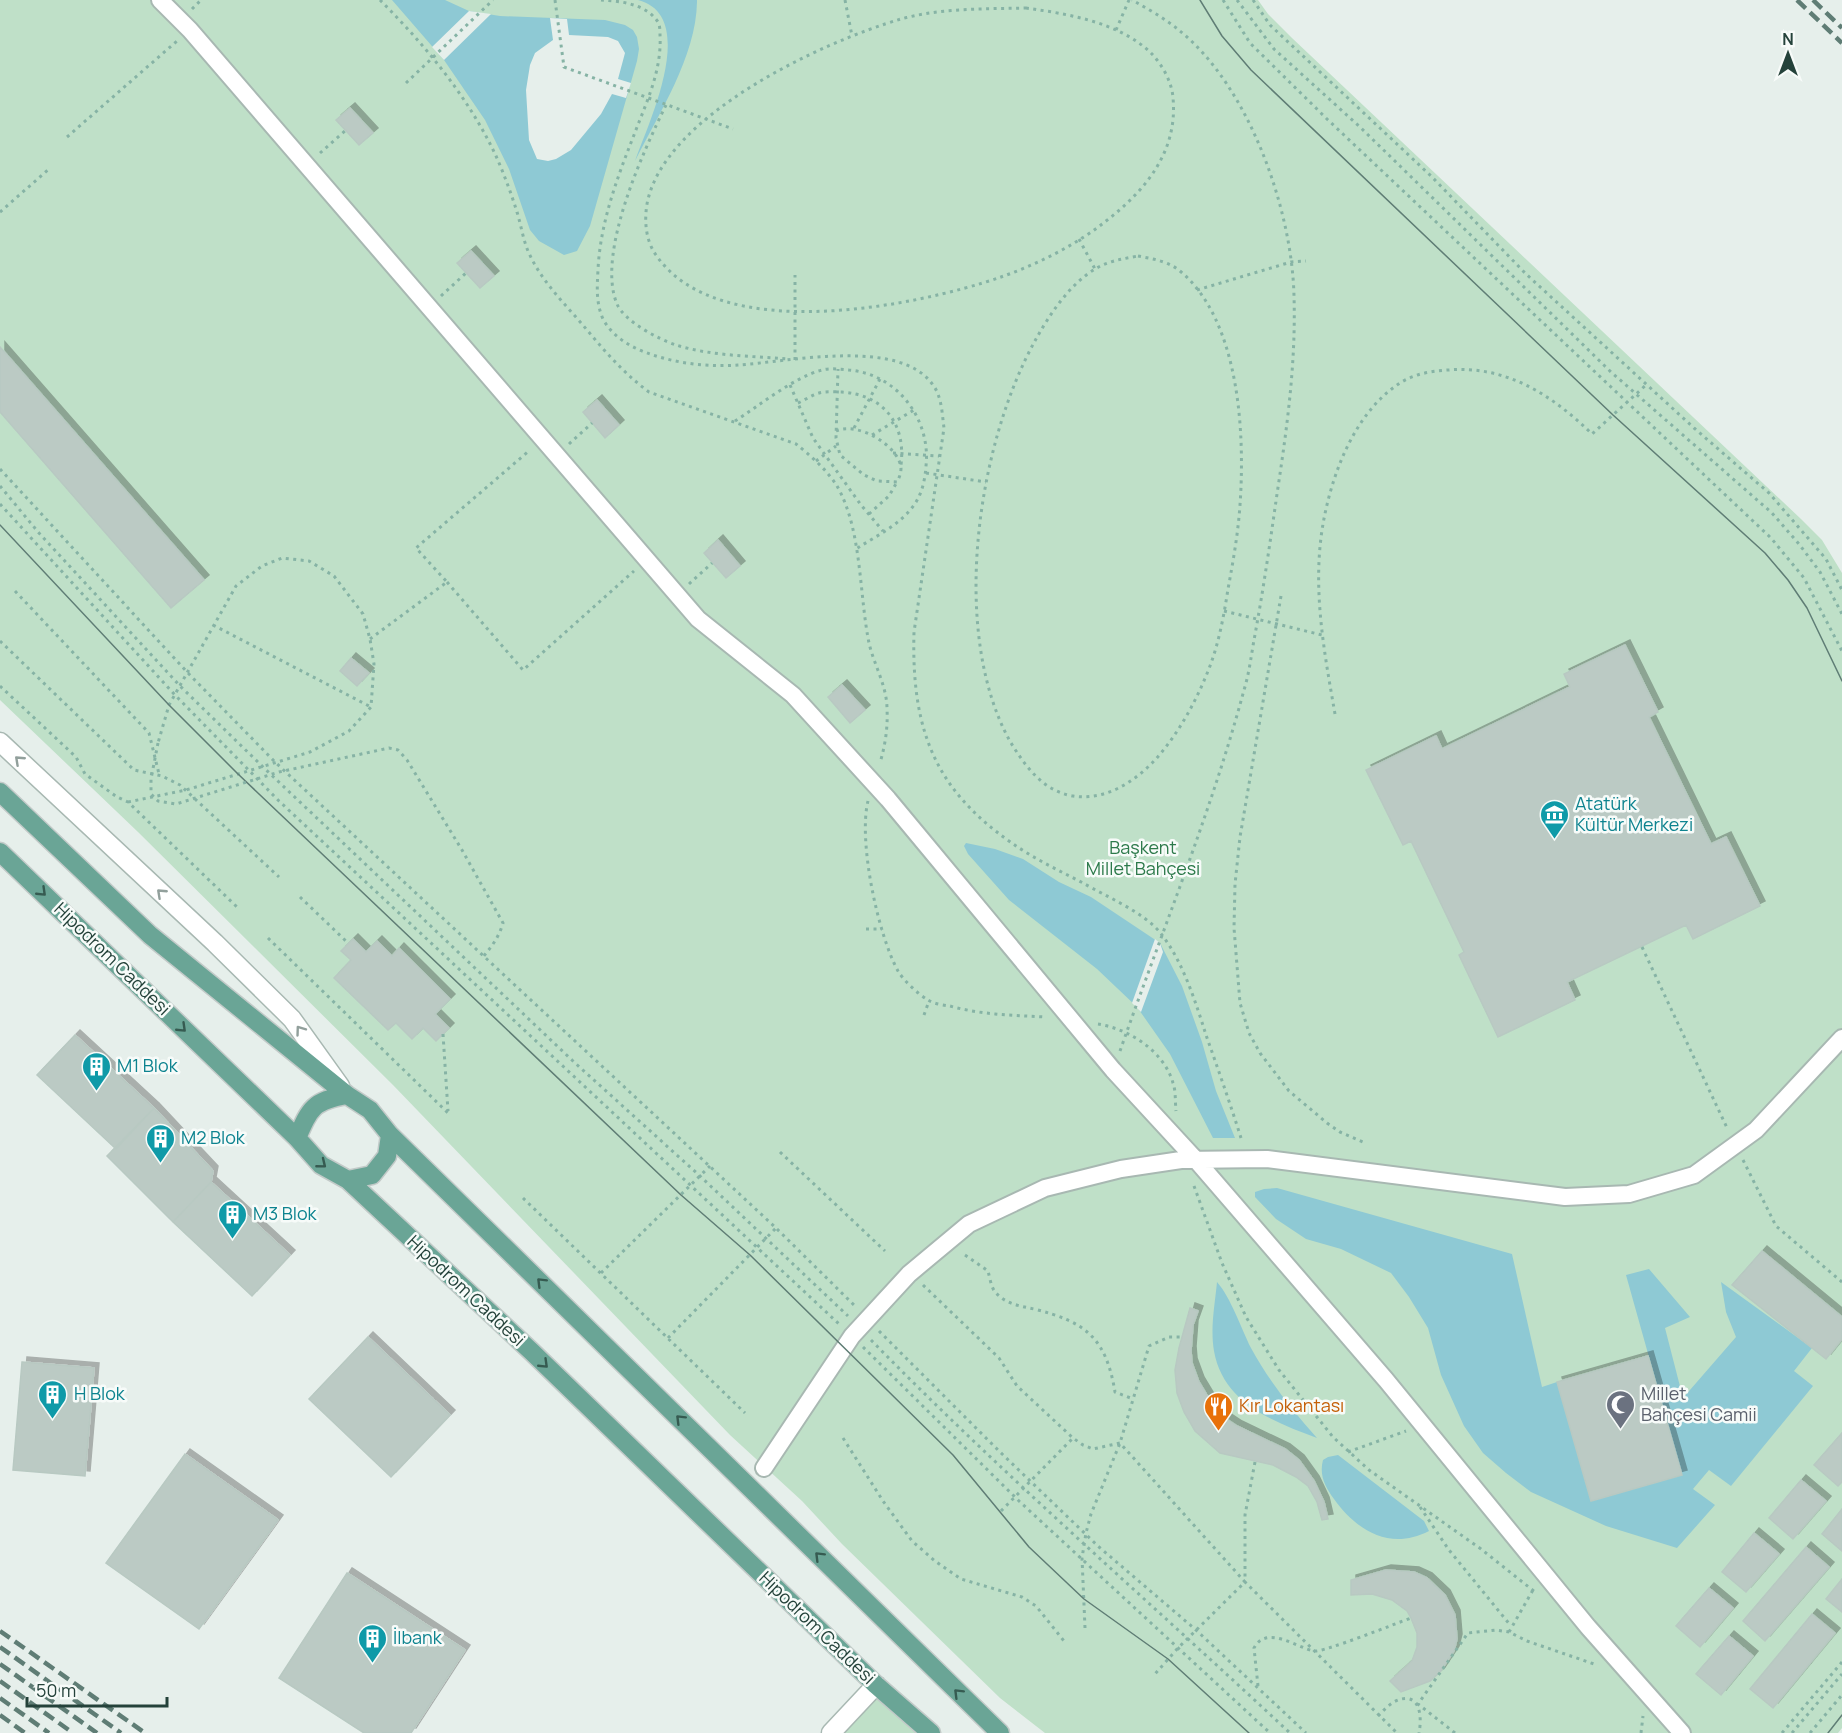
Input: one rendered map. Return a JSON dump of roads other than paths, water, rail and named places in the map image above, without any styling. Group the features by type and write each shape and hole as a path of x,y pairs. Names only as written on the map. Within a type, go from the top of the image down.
{"main road":[{"path":"0,792 150,935 346,1095 370,1110 390,1135 1000,1733"},
{"name":"Hipodrom Caddesi","path":"0,852 297,1138 321,1165 348,1180 532,1352 876,1685 931,1733"},
{"path":"297,1138 307,1116 323,1099 346,1095"},
{"path":"348,1180 372,1175 387,1156 390,1135"}],"street":[{"path":"160,0 190,30 698,619 794,695 888,800 1113,1070 1176,1138 1189,1160 1424,1425 1588,1627 1682,1733"},
{"path":"0,742 215,943 292,1019 346,1095"},
{"path":"764,1468 859,1327 909,1274 969,1224 1045,1188 1121,1169 1189,1160 1267,1159 1565,1197 1629,1194 1694,1174 1756,1130 1842,1038"},
{"path":"831,1733 876,1685"}],"water":[{"path":"392,0 445,0 469,11 500,16 605,20 625,25 633,30 639,49 637,61 590,226 577,251 564,255 539,241 530,230 509,169 485,120 444,60"},
{"path":"638,0 697,0 697,2 695,23 683,64 635,161 658,98 665,73 668,48 666,27 656,10"},
{"path":"966,843 995,849 1023,859 1059,882 1091,897 1160,943 1182,986 1216,1091 1235,1138 1213,1138 1170,1054 1137,1007 1097,969 1009,900 968,854 964,846"},
{"path":"1277,1188 1512,1254 1542,1387 1557,1382 1591,1501 1682,1475 1626,1275 1649,1269 1690,1317 1665,1328 1683,1398 1736,1337 1726,1312 1721,1282 1812,1348 1794,1371 1813,1386 1731,1486 1709,1470 1693,1489 1715,1505 1677,1548 1606,1526 1531,1492 1483,1453 1464,1426 1441,1375 1428,1328 1391,1273 1341,1249 1306,1239 1276,1219 1255,1197 1255,1192"},
{"path":"1217,1282 1227,1296 1265,1372 1317,1438 1284,1425 1253,1408 1228,1384 1219,1369 1212,1334"},
{"path":"1338,1455 1424,1521 1429,1531 1415,1537 1388,1538 1375,1534 1353,1520 1331,1494 1322,1476 1323,1460"}],"tram line":[{"path":"1200,0 1222,36 1251,70 1613,415 1765,553 1788,580 1807,608 1842,681"},
{"path":"0,525 169,705 238,774 681,1195 750,1255 953,1455 1029,1547 1084,1599 1168,1659 1249,1733"},
{"path":"1828,1733 1842,1715"}],"railway":[{"path":"1797,0 1842,43"},
{"path":"1813,0 1842,28"},
{"path":"0,1631 145,1733"},
{"path":"0,1647 121,1733"},
{"path":"0,1664 97,1733"},
{"path":"0,1681 73,1733"},
{"path":"0,1698 49,1733"},
{"path":"0,1715 25,1733"}],"place":[{"name":"Atatürk Kültür Merkezi","path":"1554,840"},
{"name":"M1 Blok","path":"96,1092"},
{"name":"M2 Blok","path":"160,1164"},
{"name":"M3 Blok","path":"232,1240"},
{"name":"H Blok","path":"53,1420"},
{"name":"Millet Bahçesi Camii","path":"1620,1430"},
{"name":"Kır Lokantası","path":"1218,1432"},
{"name":"İlbank","path":"372,1664"}],"park label":[{"name":"Başkent Millet Bahçesi","path":"1143,858"}]}
